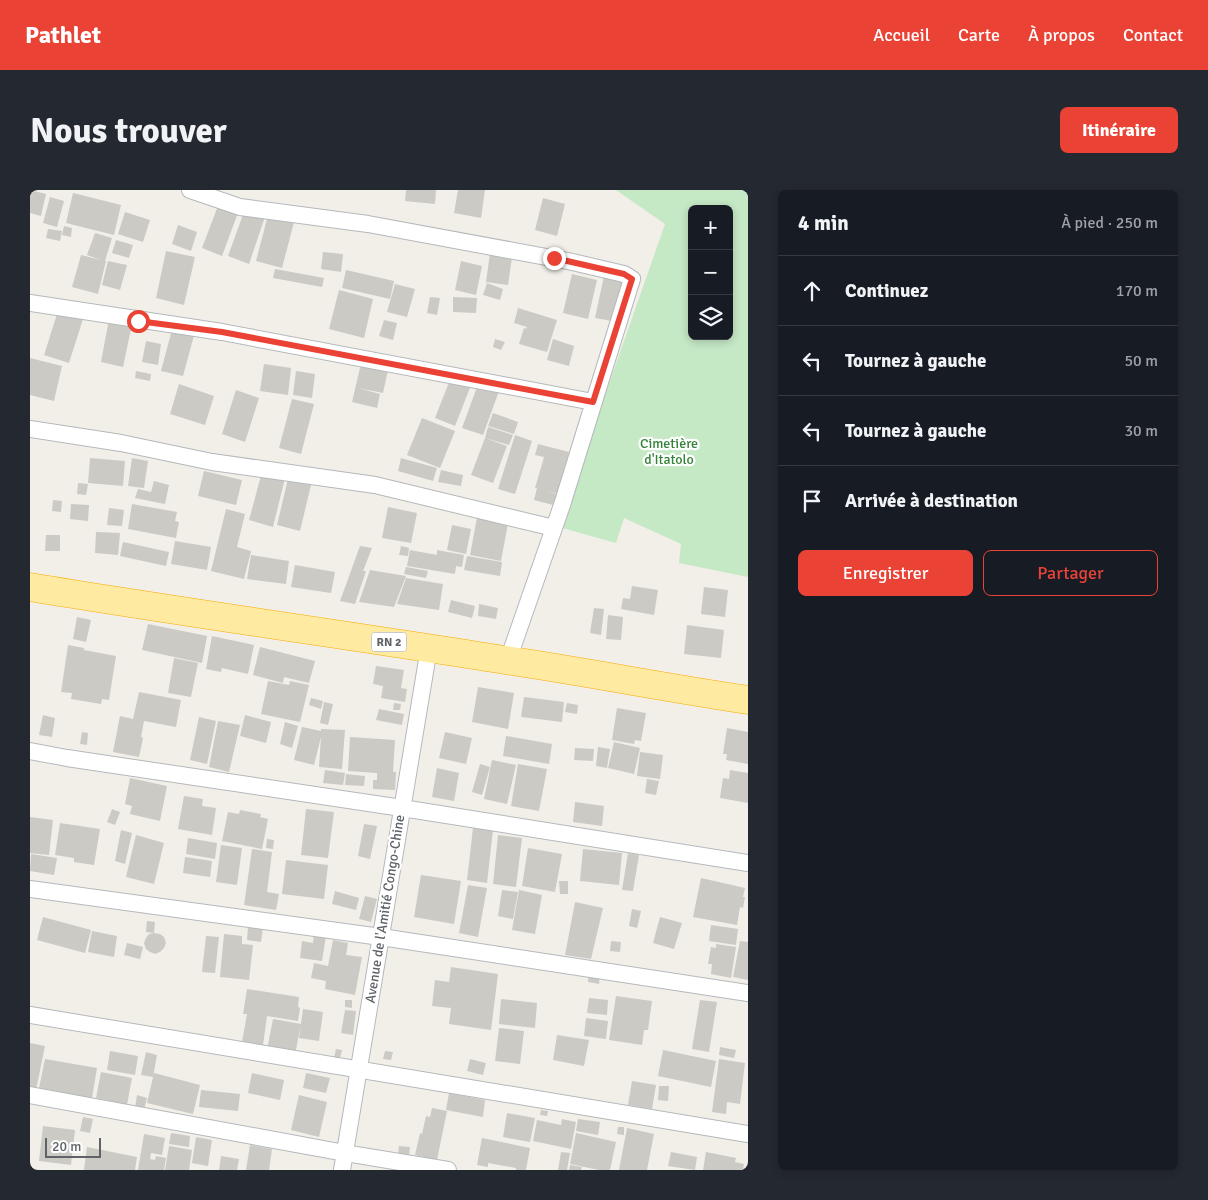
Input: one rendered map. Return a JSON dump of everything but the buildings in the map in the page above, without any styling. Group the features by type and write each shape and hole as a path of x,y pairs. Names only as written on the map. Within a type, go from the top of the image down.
{"highway":[{"name":"RN 2","path":"30,587 508,660 748,700"}],"street":[{"path":"190,190 250,209 363,223 568,261 629,276 632,279 554,528 508,660"},
{"path":"30,303 222,332 593,402"},
{"path":"30,429 120,443 249,468 357,482 554,528"},
{"name":"Avenue de l'Amitié Congo-Chine","path":"342,1170 429,648"},
{"path":"30,751 748,863"},
{"path":"30,890 381,936 748,993"},
{"path":"30,1015 358,1071 748,1134"},
{"path":"30,1095 448,1170"}],"green space":[{"name":"Cimetière d'Itatolo","path":"616,190 748,190 748,577 679,563 681,544 624,518 616,543 559,527 665,224"}],"route":[{"path":"138,321 222,332 593,402 632,279 624,274 554,258"}]}
